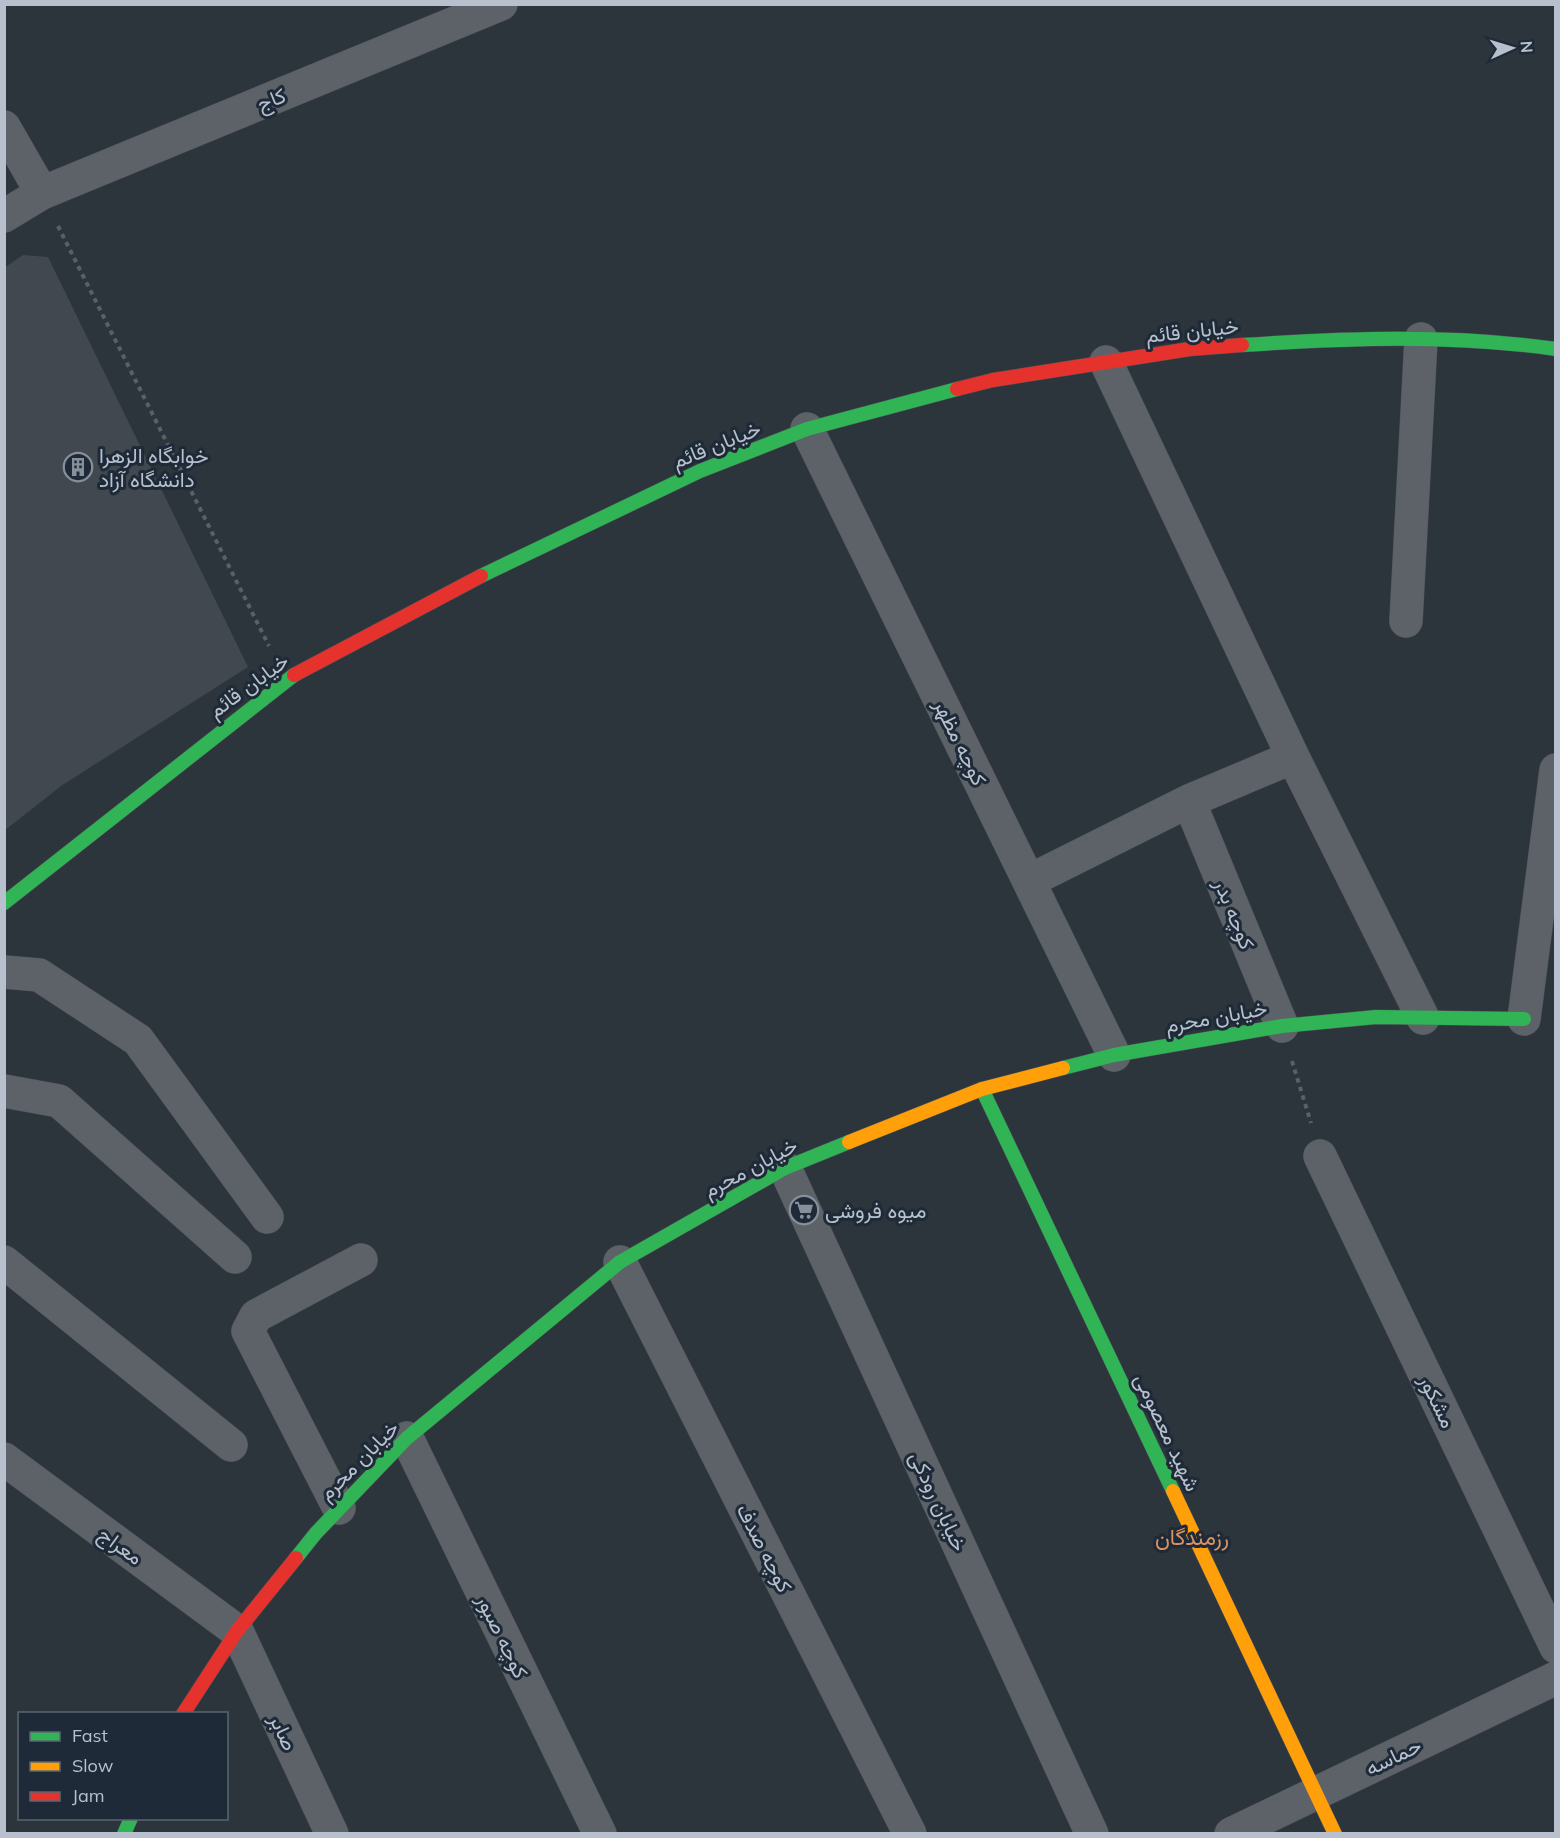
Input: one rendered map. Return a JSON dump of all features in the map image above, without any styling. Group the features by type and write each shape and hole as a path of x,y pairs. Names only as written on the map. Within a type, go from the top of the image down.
{"street":[{"name":"کاج","path":"4,216 42,193 501,4"},
{"path":"4,127 42,193"},
{"name":"خیابان قائم","path":"4,903 286,678 525,553 700,471 807,429 993,380 1190,349 1349,338 1492,339 1556,349"},
{"path":"1406,621 1421,339"},
{"path":"1106,362 1293,757 1423,1018"},
{"name":"کوچه مظهر","path":"807,429 1114,1055"},
{"path":"1029,881 1189,801 1293,757"},
{"path":"1524,1019 1556,771"},
{"name":"کوچه بدر","path":"1189,801 1282,1026"},
{"path":"4,972 39,975 138,1040 267,1217"},
{"name":"خیابان محرم","path":"184,1712 237,1631 316,1533 407,1438 620,1263 785,1168 982,1089 1114,1055 1282,1026 1376,1017 1524,1019"},
{"name":"شهید معصومی","path":"982,1089 1335,1833"},
{"path":"4,1091 58,1101 235,1257"},
{"name":"مشکور","path":"1320,1156 1556,1647"},
{"name":"خیابان رودکی","path":"785,1168 1092,1833"},
{"path":"339,1508 248,1331 255,1316 361,1260"},
{"path":"4,1262 231,1445"},
{"name":"کوچه صدف","path":"620,1263 909,1833"},
{"name":"کوچه صبور","path":"407,1438 600,1833"},
{"name":"معراج","path":"4,1460 237,1631"},
{"name":"صابر","path":"237,1631 332,1833"},
{"name":"حماسه","path":"1231,1833 1556,1678"}],"path":[{"path":"42,193 286,678"},
{"path":"1282,1026 1320,1156"}],"building":[{"name":"خوابگاه الزهرا دانشگاه آزاد","path":"23,255 48,257 248,667 61,786 4,831 4,268"}],"traffic: fast":[{"path":"1242,345 1438,339 1556,349"},
{"path":"481,576 700,471 807,429 957,389"},
{"path":"4,903 294,675"},
{"path":"1063,1068 1114,1055 1282,1026 1376,1017 1524,1019"},
{"path":"982,1089 1173,1491"},
{"path":"296,1558 316,1533 407,1438 620,1262 785,1168 849,1142"},
{"path":"124,1834 130,1820"}],"traffic: slow":[{"path":"849,1142 982,1089 1063,1068"},
{"path":"1173,1491 1335,1834"}],"traffic: jam":[{"path":"957,389 993,380 1190,349 1242,345"},
{"path":"294,675 481,576"},
{"path":"184,1712 237,1631 296,1558"}],"place":[{"name":"خوابگاه الزهرا دانشگاه آزاد","path":"78,467"},
{"name":"میوه فروشی","path":"804,1210"}],"district":[{"name":"رزمندگان","path":"1192,1537"}]}
